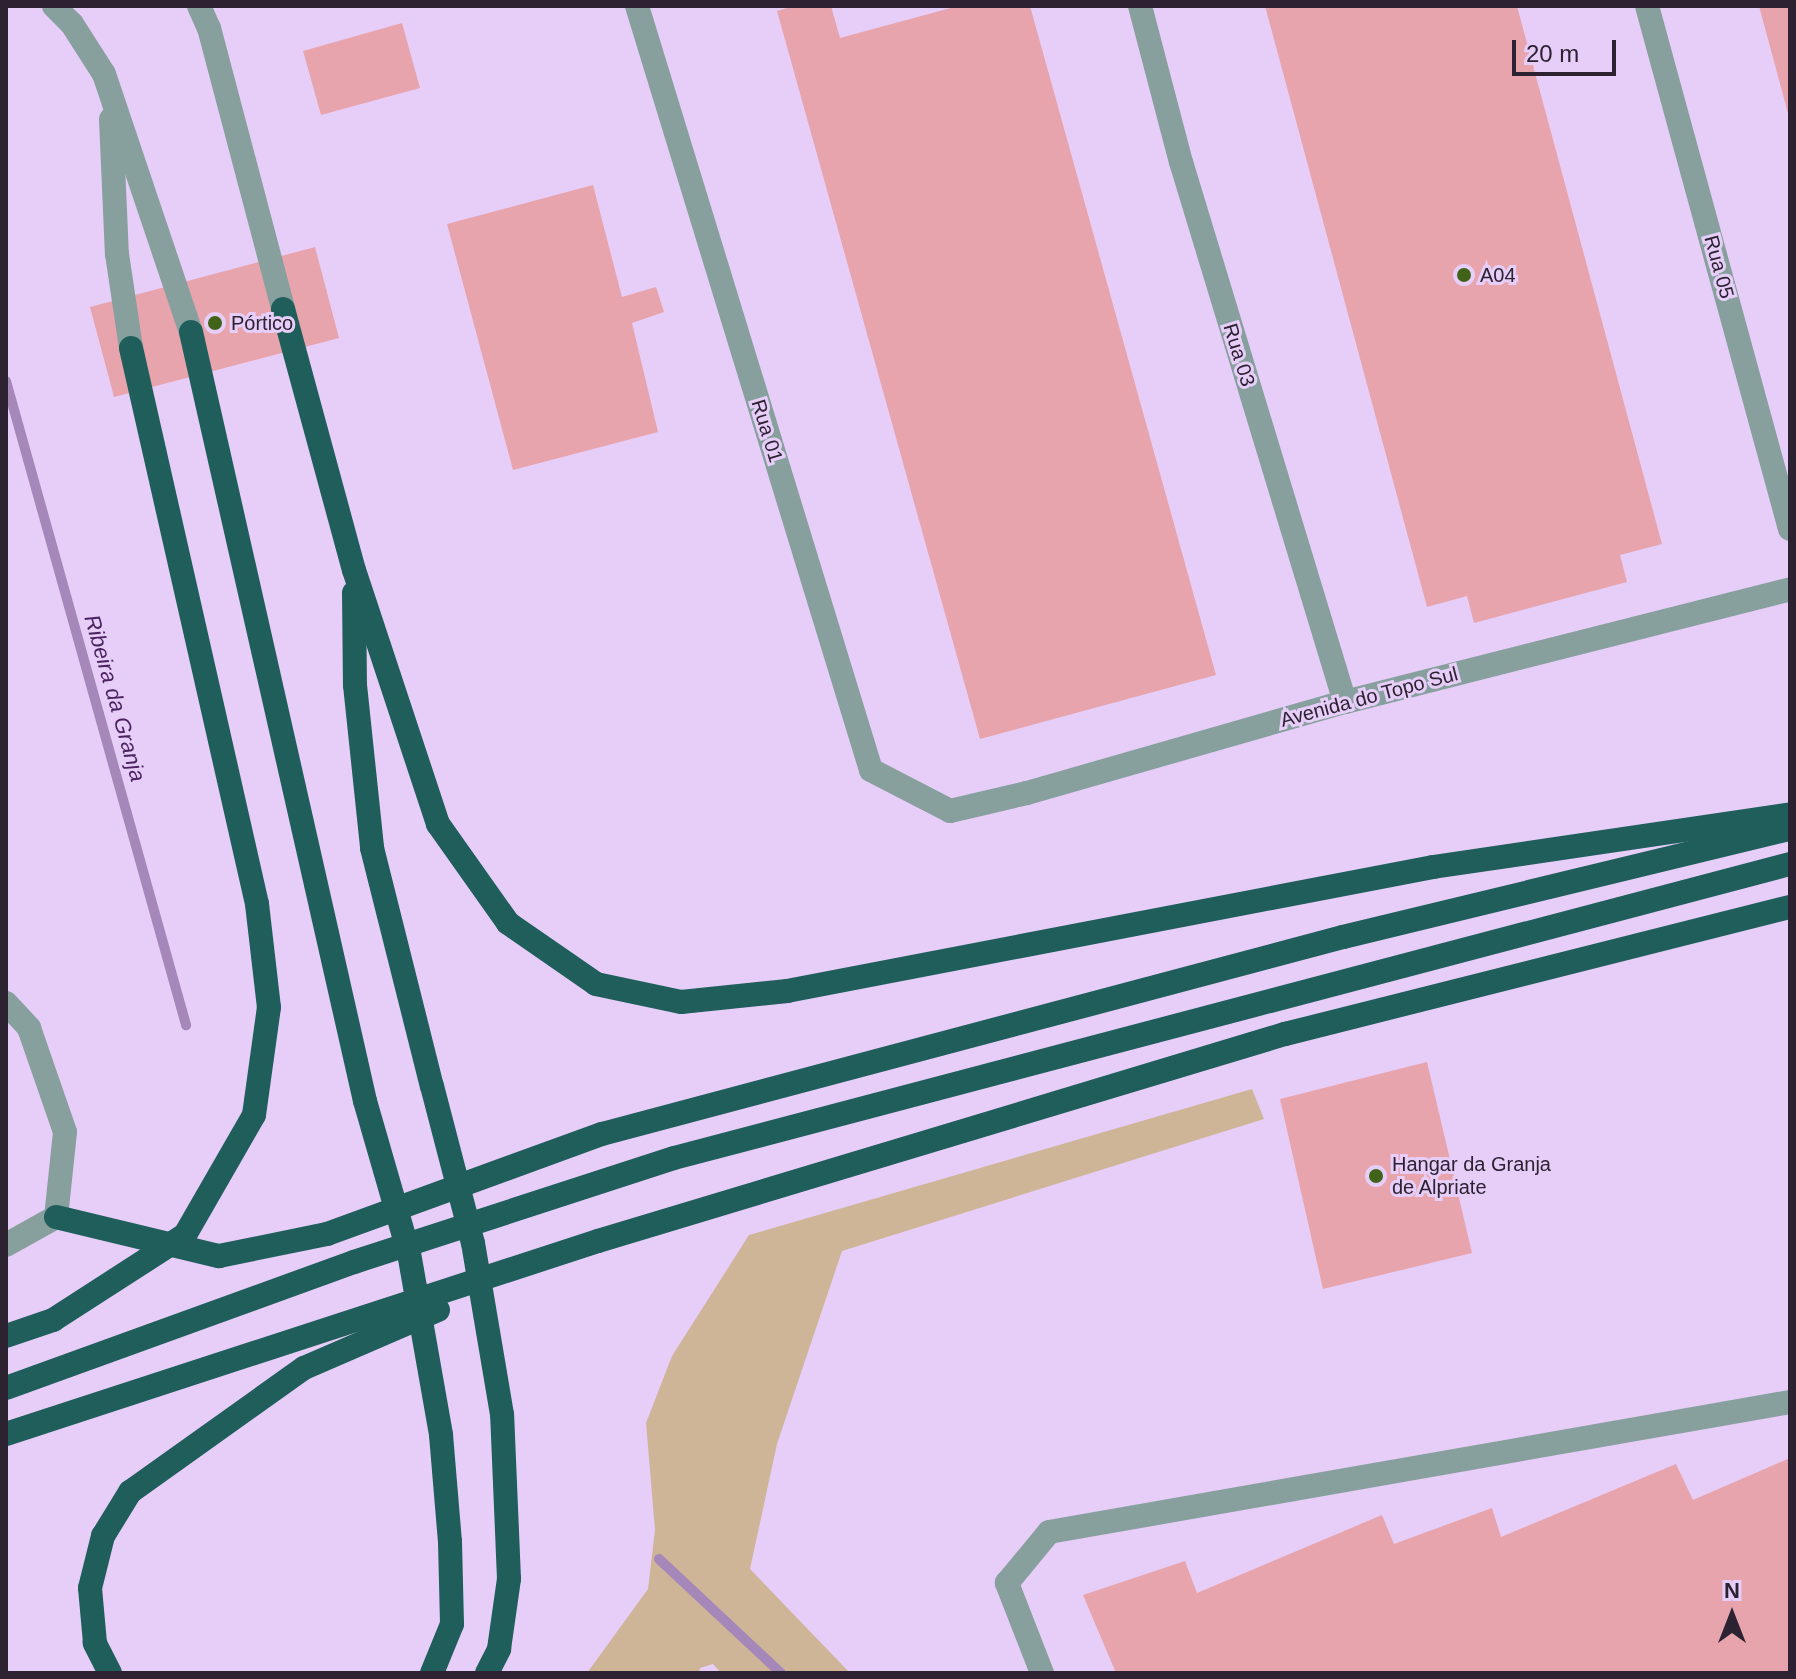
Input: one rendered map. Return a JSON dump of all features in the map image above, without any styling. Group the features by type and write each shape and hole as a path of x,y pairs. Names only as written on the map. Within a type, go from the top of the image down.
{"highway":[{"path":"283,309 354,570 438,824 508,923 596,984 681,1002 787,991 1433,867 1790,814"},
{"path":"191,332 365,1101 409,1253 441,1435 450,1542 452,1624 432,1673"},
{"path":"6,1336 53,1320 185,1235 254,1115 269,1007 257,904 131,348"},
{"path":"354,570 355,685 372,848 473,1243 502,1415 509,1579 499,1649 487,1673"},
{"path":"56,1217 219,1256 327,1234 602,1134 1343,937 1790,829"},
{"path":"6,1388 354,1262 674,1158 1790,864"},
{"path":"6,1434 598,1241 1285,1034 1790,907"},
{"path":"110,1673 95,1643 90,1588 103,1536 130,1492 304,1368 598,1241"}],"street":[{"path":"54,6 72,24 109,88 191,332"},
{"path":"199,6 209,28 283,309"},
{"name":"Rua 03","path":"1140,6 1185,177 1345,702"},
{"name":"Rua 05","path":"1647,6 1790,529"},
{"name":"Rua 01","path":"639,7 871,770 950,811"},
{"path":"109,88 117,254 131,348"},
{"name":"Avenida do Topo Sul","path":"950,811 1027,793 1345,702 1790,589"},
{"path":"6,1003 29,1028 65,1132 56,1217 6,1245"},
{"path":"1042,1673 1007,1583 1049,1532 1790,1402"}],"shaded area":[{"path":"1252,1089 1264,1119 842,1251 777,1444 750,1569 850,1673 721,1673 713,1664 700,1668 699,1673 587,1673 648,1589 655,1530 646,1423 672,1356 749,1235"}],"building":[{"path":"794,6 831,6 840,38 958,6 1030,6 1216,675 980,739 777,11"},
{"name":"A04","path":"1265,6 1517,6 1662,544 1620,555 1627,582 1474,623 1467,596 1427,607"},
{"path":"1759,6 1790,6 1790,117 1789,117"},
{"path":"402,23 420,88 321,115 303,51"},
{"path":"593,185 622,297 656,287 664,312 632,323 658,432 513,470 447,224"},
{"name":"Pórtico","path":"315,247 339,338 114,397 90,307"},
{"name":"Hangar da Granja de Alpriate","path":"1427,1062 1472,1253 1323,1289 1280,1099"},
{"path":"1790,1458 1790,1673 1116,1673 1083,1595 1185,1561 1197,1593 1382,1515 1394,1544 1492,1508 1501,1537 1676,1464 1693,1500"}],"waterway":[{"name":"Ribeira da Granja","path":"6,381 186,1025"},
{"name":"Ribeira da Granja","path":"659,1559 781,1673"}],"place":[{"name":"A04","path":"1464,275"},
{"name":"Pórtico","path":"215,323"},
{"name":"Hangar da Granja de Alpriate","path":"1376,1176"}]}
